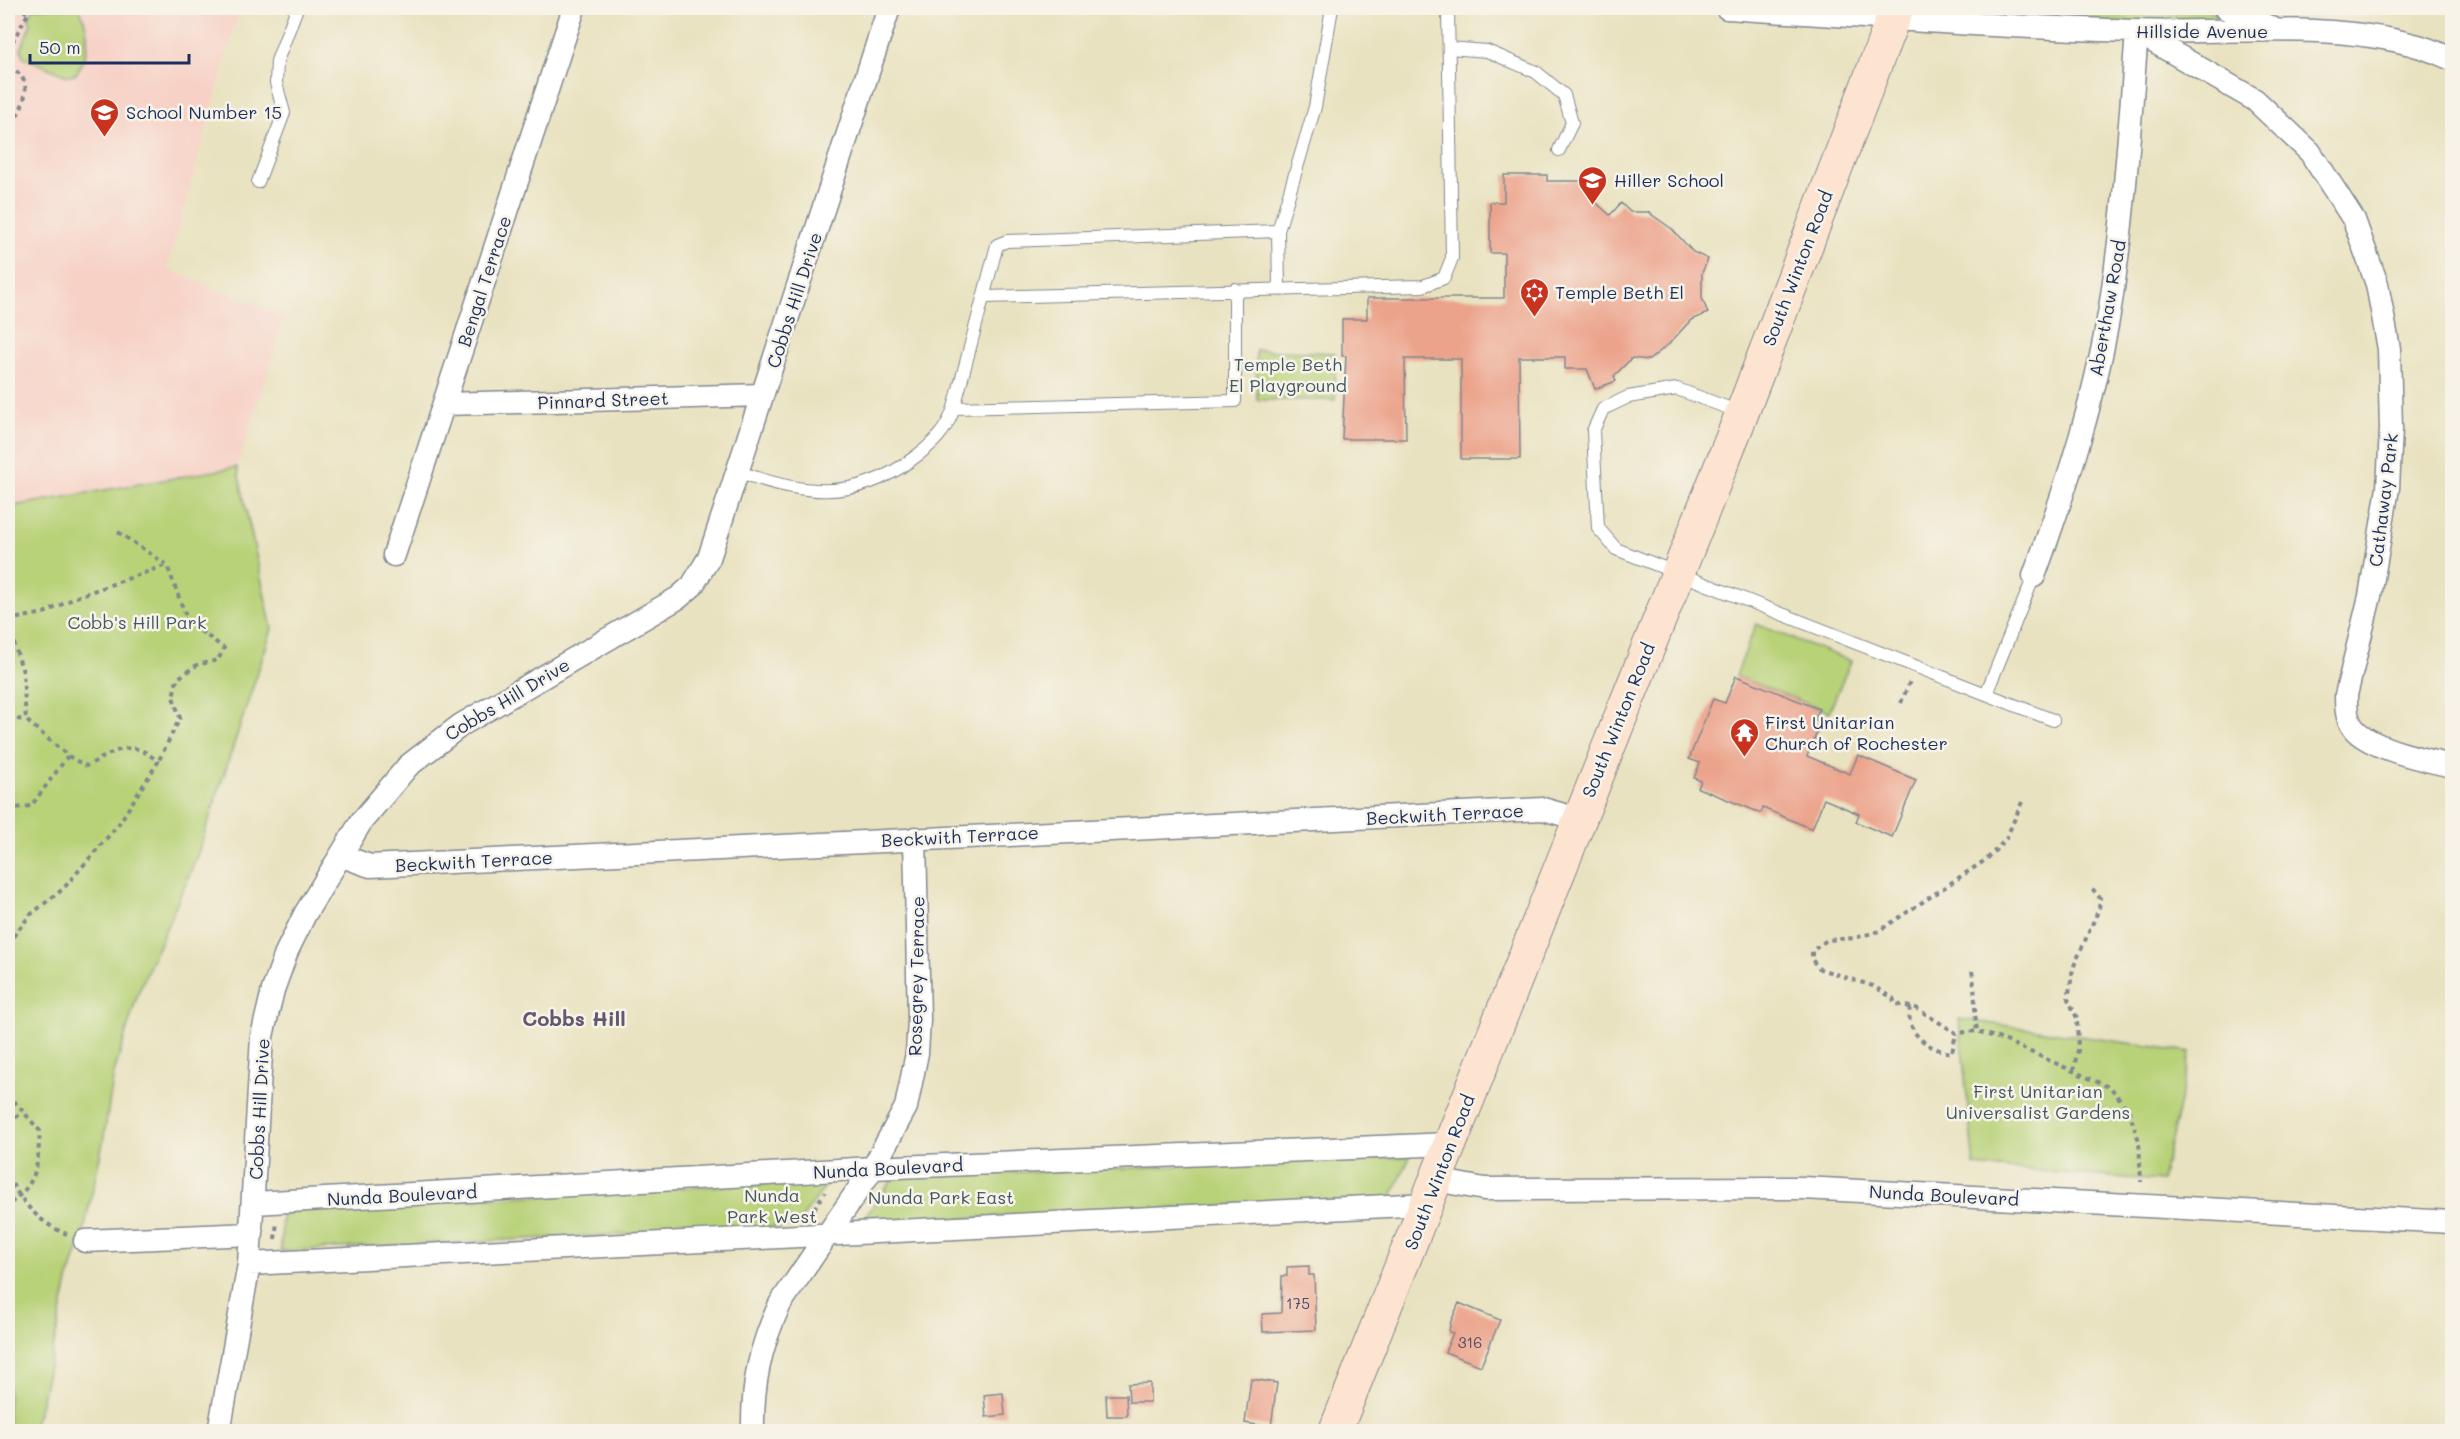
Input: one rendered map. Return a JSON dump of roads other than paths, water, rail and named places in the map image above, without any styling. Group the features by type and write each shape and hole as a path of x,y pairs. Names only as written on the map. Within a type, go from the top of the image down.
{"main road":[{"name":"South Winton Road","path":"1335,1431 1742,413 1894,13"}],"street":[{"name":"Bengal Terrace","path":"393,555 574,8"},
{"name":"Cobbs Hill Drive","path":"219,1431 249,1264 262,1036 273,990 287,951 305,914 361,822 408,765 461,725 678,598 692,586 709,558 889,8"},
{"name":"Hillside Avenue","path":"1727,8 1894,13 1924,23 2137,32 2282,32 2352,35 2414,45 2452,59"},
{"name":"Hillside Avenue","path":"2225,8 2282,32"},
{"name":"Aberthaw Road","path":"2034,576 2060,506 2092,392 2112,297 2124,199 2137,32"},
{"name":"Cathaway Park","path":"2137,32 2255,100 2310,152 2354,220 2377,284 2389,349 2391,429 2388,488 2370,596 2346,696 2347,714 2356,731 2374,742 2452,766"},
{"name":"Pinnard Street","path":"444,404 762,395"},
{"name":"Beckwith Terrace","path":"342,856 370,866 1543,809 1578,819"},
{"name":"Rosegrey Terrace","path":"753,1431 752,1403 759,1354 768,1328 780,1304 873,1168 906,1107 917,1053 920,982 915,838"},
{"name":"Nunda Boulevard","path":"254,1203 873,1168 1450,1144"},
{"name":"Nunda Boulevard","path":"249,1264 828,1236 1484,1189 1803,1188 2452,1222"},
{"path":"85,1241 252,1234"}],"lane":[{"path":"258,182 284,112 276,83 277,61 297,8"},
{"path":"1279,288 1278,231 1315,106 1332,8"},
{"path":"984,297 1422,286 1444,278 1452,258 1448,8"},
{"path":"1449,48 1487,51 1536,72 1564,95 1572,123 1558,150"},
{"path":"737,471 801,489 844,491 887,476 931,445 948,426 954,408 997,245 1007,241 1278,231"},
{"path":"954,408 1235,401 1235,289"},
{"path":"1742,413 1677,389 1628,398 1603,409 1593,431 1598,528 1616,549 2053,720"},
{"path":"1986,694 2034,576"}],"place":[{"name":"School Number 15","path":"105,138"},
{"name":"Hiller School","path":"1593,206"},
{"name":"Temple Beth El","path":"1534,318"},
{"name":"First Unitarian Church of Rochester","path":"1744,758"}],"district":[{"name":"Cobbs Hill","path":"574,1018"}],"park label":[{"name":"Temple Beth El Playground","path":"1288,374"},
{"name":"Cobb's Hill Park","path":"137,622"},
{"name":"First Unitarian Universalist Gardens","path":"2038,1101"},
{"name":"Nunda Park East","path":"941,1197"},
{"name":"Nunda Park West","path":"772,1205"}]}
